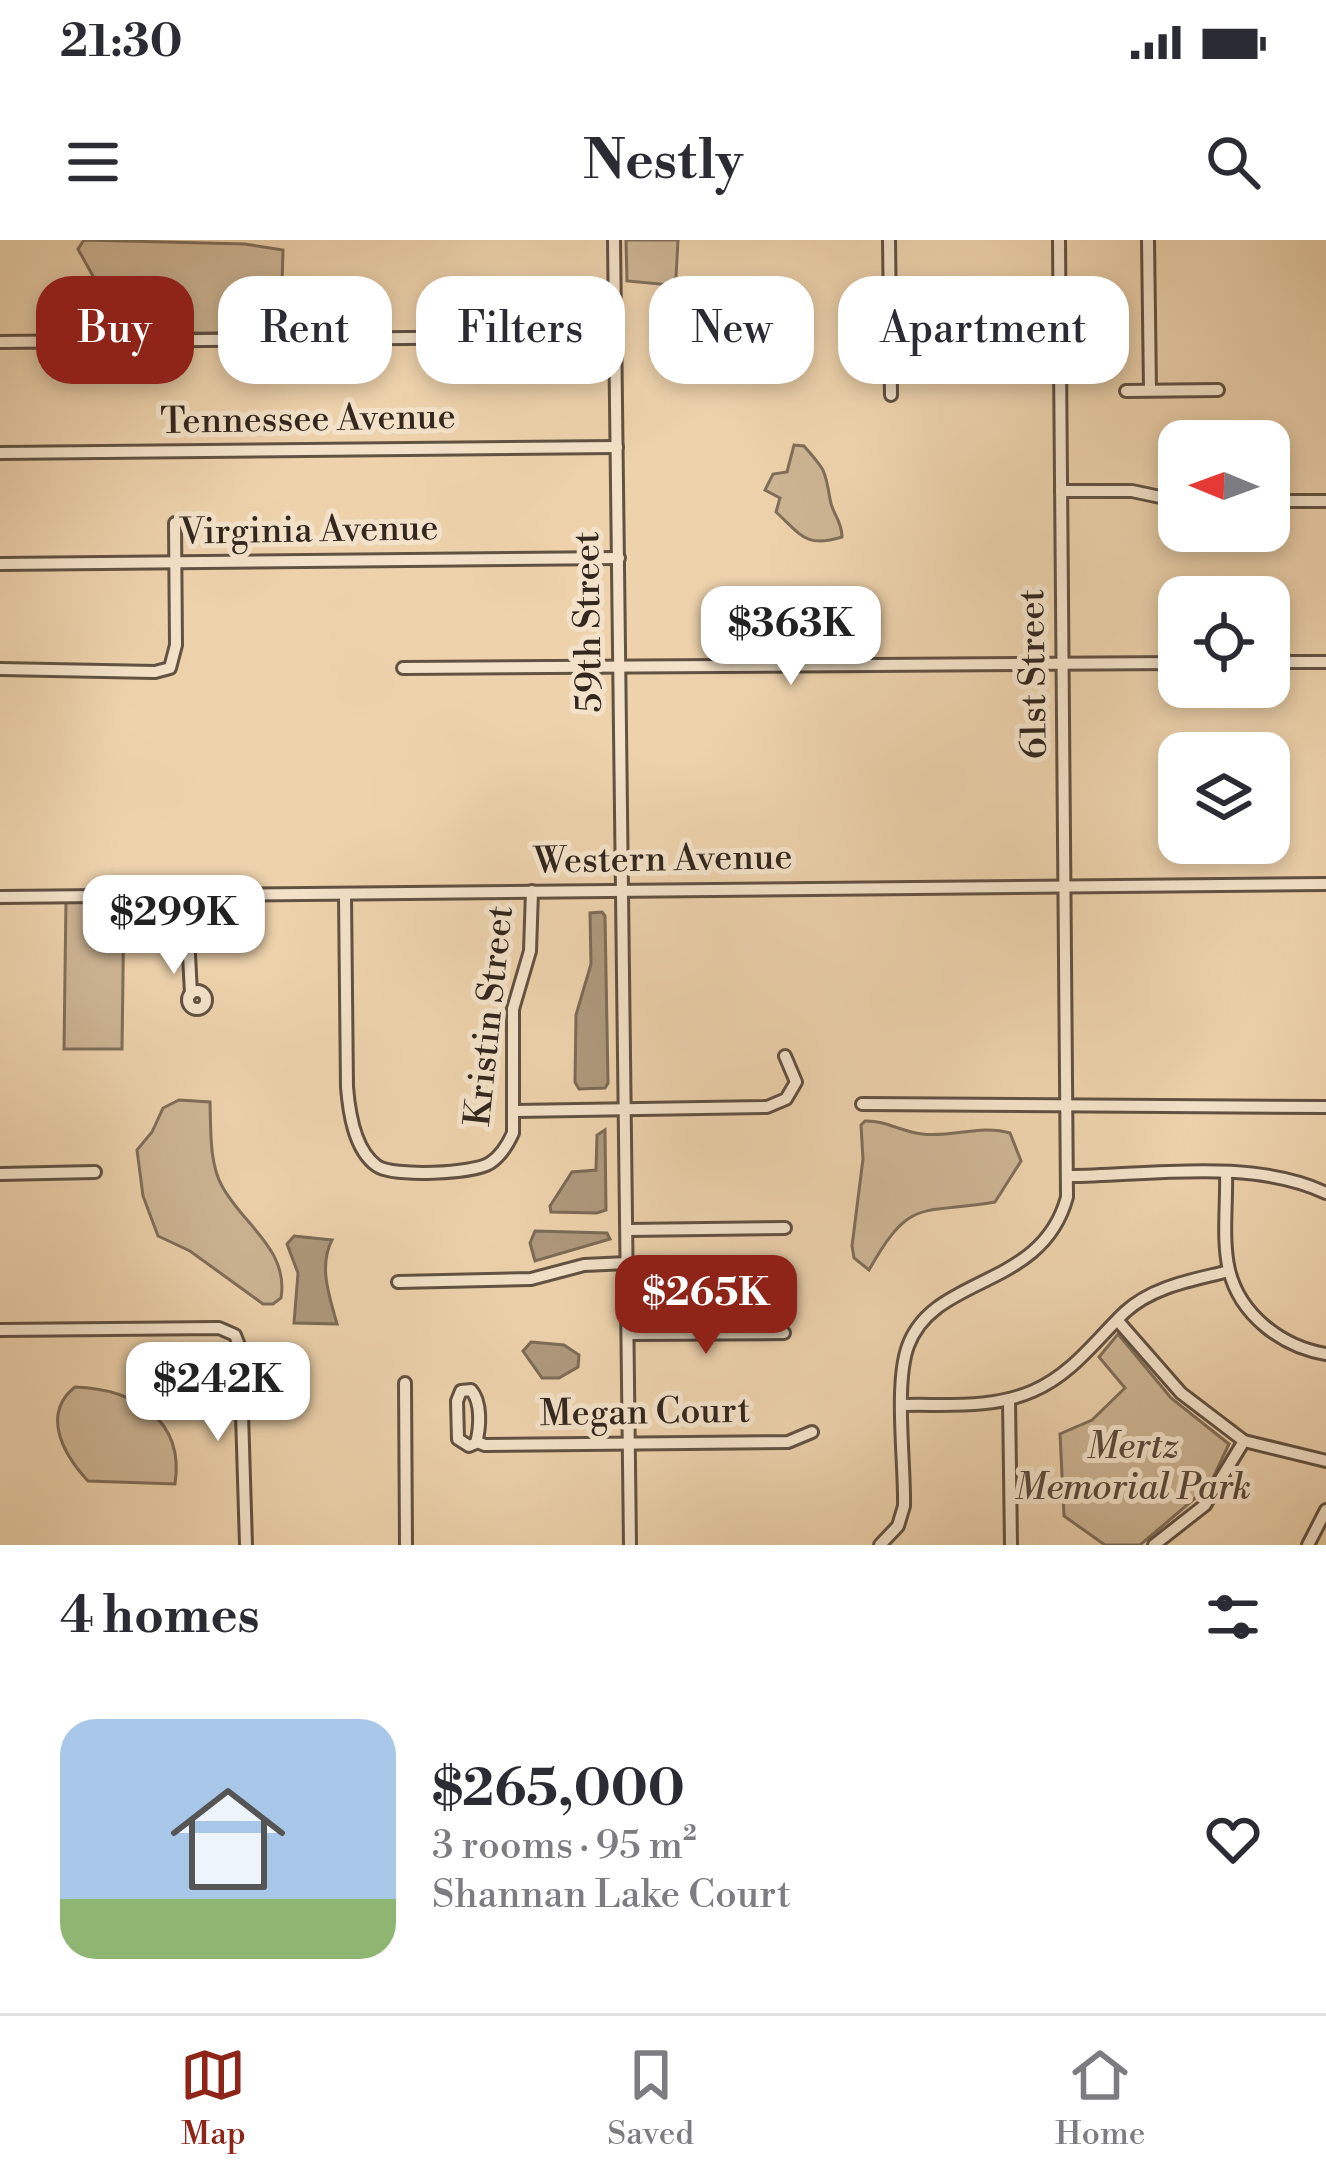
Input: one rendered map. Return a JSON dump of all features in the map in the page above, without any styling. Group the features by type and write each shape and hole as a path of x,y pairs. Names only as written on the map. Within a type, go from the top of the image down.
{"street":[{"name":"59th Street","path":"614,240 615,276"},
{"path":"889,240 891,394"},
{"name":"61st Street","path":"1059,240 1070,1176"},
{"path":"1148,240 1150,390"},
{"path":"0,342 416,338"},
{"name":"59th Street","path":"616,384 630,1545"},
{"path":"1126,391 1218,390"},
{"name":"Tennessee Avenue","path":"0,453 617,447"},
{"path":"1061,491 1132,491 1158,497"},
{"path":"1290,501 1326,501"},
{"path":"0,669 155,672 170,668 176,645 175,524"},
{"name":"Virginia Avenue","path":"0,564 619,558"},
{"path":"1290,662 1326,662"},
{"path":"403,668 1158,663"},
{"name":"Western Avenue","path":"0,896 1326,884"},
{"name":"Kristin Street","path":"345,895 348,1100 354,1129 373,1163 387,1171 464,1171 487,1166 508,1145 515,1111 513,1010 530,951 532,892"},
{"path":"186,895 190,994"},
{"path":"515,1111 777,1105 796,1082 785,1056"},
{"path":"862,1104 1326,1107"},
{"path":"0,1174 95,1172"},
{"path":"1226,1173 1229,1271 1259,1322 1291,1344 1326,1354"},
{"path":"880,1545 898,1526 904,1506 905,1358 916,1330 941,1306 1037,1251 1060,1217 1070,1176 1273,1176 1326,1193"},
{"path":"627,1230 785,1228"},
{"path":"398,1282 531,1279 584,1265 627,1264"},
{"path":"904,1405 1009,1400 1061,1376 1136,1304 1160,1291 1229,1271"},
{"path":"1118,1321 1180,1393 1244,1441 1326,1461"},
{"path":"0,1330 219,1328 235,1335 240,1348 246,1545"},
{"path":"628,1334 784,1333"},
{"path":"405,1383 406,1545"},
{"path":"466,1390 477,1397 477,1442 464,1446 458,1439 457,1401 466,1390"},
{"path":"1009,1400 1011,1545"},
{"name":"Megan Court","path":"477,1442 788,1442 812,1432"},
{"path":"1154,1545 1205,1504 1244,1441"},
{"path":"1308,1545 1326,1510"}],"green space":[{"path":"84,240 245,244 283,250 282,276 218,276 218,333 194,333 194,276 93,276 78,249"},
{"path":"626,240 678,240 676,276 649,276 649,283 627,281"},
{"path":"794,445 804,446 823,470 842,537 812,540 776,512 780,498 765,490 773,474 787,472"},
{"path":"66,899 124,900 122,1049 64,1049"},
{"path":"179,1100 210,1102 218,1177 278,1265 281,1298 273,1304 263,1304 190,1251 158,1236 143,1196 137,1150 163,1108"},
{"path":"865,1121 922,1134 1010,1133 1021,1161 995,1202 933,1210 907,1219 869,1270 854,1258 852,1246"},
{"name":"Mertz Memorial Park","path":"1118,1334 1171,1398 1229,1444 1199,1495 1140,1545 1105,1545 1064,1516 1060,1434 1092,1420 1125,1388 1099,1357"},
{"path":"75,1387 116,1394 150,1411 172,1441 175,1484 88,1481 59,1434 59,1409"}],"shaded area":[{"path":"602,912 608,1083 605,1088 579,1089 575,1082 576,1015 591,964 590,913"},
{"path":"605,1130 606,1210 551,1212 550,1206 572,1172 596,1170 597,1135"},
{"path":"535,1231 607,1233 610,1239 535,1261 530,1243"},
{"path":"294,1236 332,1240 326,1272 337,1324 294,1323 298,1273 287,1244"},
{"path":"531,1342 564,1345 579,1355 578,1367 559,1378 542,1378 523,1351"}]}
